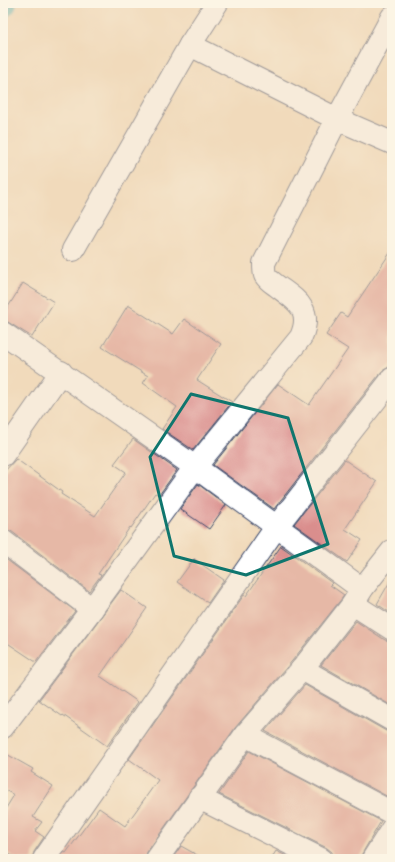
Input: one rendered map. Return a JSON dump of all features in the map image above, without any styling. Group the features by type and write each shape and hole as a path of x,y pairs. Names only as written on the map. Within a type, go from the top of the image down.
{"street":[{"path":"73,250 190,45 217,3"},
{"path":"3,727 92,609 195,467 301,337 305,328 305,316 300,303 269,280 265,274 264,263 337,119 392,17"},
{"path":"190,45 337,119 392,143"},
{"path":"3,333 61,372 277,526 392,629"},
{"path":"3,455 61,372"},
{"path":"44,859 277,526 392,380"},
{"path":"3,541 92,609"},
{"path":"157,859 245,735 302,669 392,551"},
{"path":"302,669 392,720"},
{"path":"245,735 392,813"},
{"path":"199,798 321,859"},
{"path":"373,859 392,829"}],"highlighted area":[{"path":"191,394 288,418 328,544 246,575 174,556 150,457"}],"building":[{"path":"392,250 392,362 389,367 382,371 274,509 213,465 278,384 309,405 348,349 326,335 341,313 347,317"},
{"path":"23,283 54,302 32,337 3,319 3,315"},
{"path":"128,305 173,334 184,319 221,344 197,380 232,402 193,450 162,429 177,407 143,383 148,376 102,347"},
{"path":"133,439 177,470 159,495 155,493 131,528 130,527 98,574 101,575 89,591 11,531 3,529 3,473 16,459 62,492 61,494 95,516 126,472 114,464"},
{"path":"345,460 377,482 345,529 362,540 347,562 294,524"},
{"path":"198,484 226,505 209,529 180,509"},
{"path":"281,546 332,583 330,585 344,595 343,597 292,661 235,728 147,852 145,859 59,859 64,852 66,853 99,808 125,826 158,780 129,759 244,595 246,596"},
{"path":"3,557 75,611 36,662 3,640"},
{"path":"194,559 224,580 208,603 177,582"},
{"path":"392,578 392,614 377,604"},
{"path":"121,590 147,608 100,676 138,702 107,746 39,700"},
{"path":"356,621 385,640 392,641 392,706 321,665"},
{"path":"305,685 386,731 392,732 392,799 265,731"},
{"path":"249,751 381,821 359,859 333,859 332,852 327,848 219,794"},
{"path":"3,752 33,769 31,772 53,786 33,817 42,822 35,831 44,837 34,852 32,859 17,859 3,850 3,813 14,795 3,789"},
{"path":"181,846 204,859 172,859"},
{"path":"276,851 293,859 271,859"}]}
